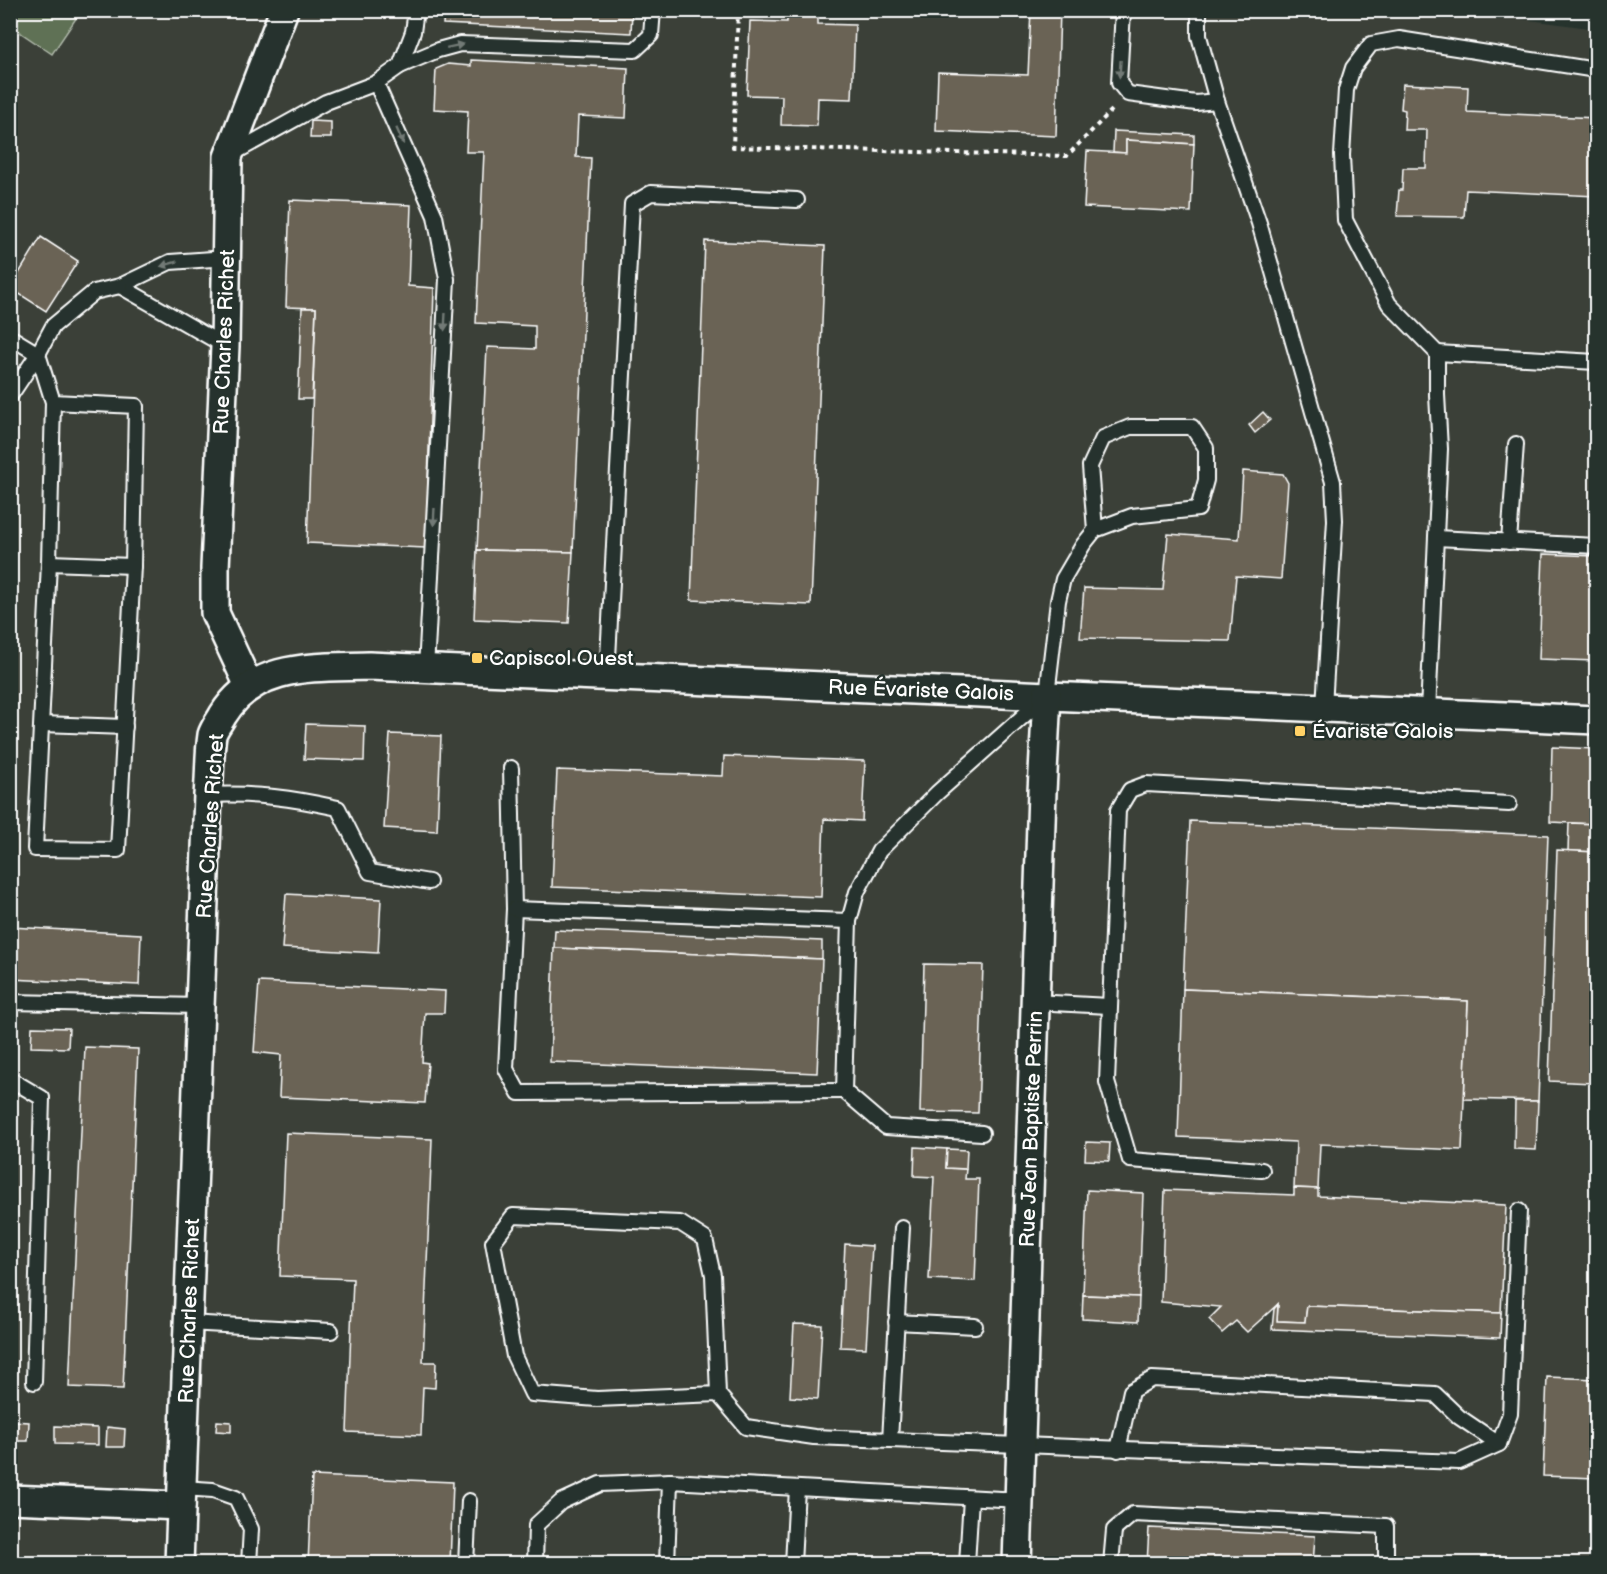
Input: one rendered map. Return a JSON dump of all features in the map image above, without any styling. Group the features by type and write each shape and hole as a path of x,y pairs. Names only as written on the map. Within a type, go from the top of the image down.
{"street":[{"name":"Rue Charles Richet","path":"179,1563 208,795 213,732 230,704 249,686 215,613 225,346 228,157 284,10"},
{"name":"Rue Évariste Galois","path":"249,686 277,673 308,668 369,666 1596,720"},
{"name":"Rue Jean Baptiste Perrin","path":"1017,1563 1034,1002 1047,695"},
{"path":"10,1499 182,1497"}],"lane":[{"path":"400,66 413,32 416,10"},
{"path":"228,157 326,102 376,82 400,66 438,50 460,44 635,50 651,35 653,10"},
{"path":"1123,10 1119,83 1128,94 1196,103 1217,101"},
{"path":"1199,10 1199,36 1217,101 1259,223 1333,482 1335,520 1324,708"},
{"path":"1596,70 1399,39 1371,44 1353,68 1346,90 1342,155 1345,220 1389,304 1437,353 1596,362"},
{"path":"376,82 435,216 447,279 426,669"},
{"path":"607,677 632,204 651,193 797,200"},
{"path":"10,396 38,354 53,326 94,292 120,286 170,262 227,258"},
{"path":"120,286 225,346"},
{"path":"10,337 38,354 53,402 50,563 35,849 118,850 126,728 136,406 53,402"},
{"path":"1428,712 1440,449 1437,353"},
{"path":"844,1091 849,921 857,892 879,851 936,793 1047,695 1058,601 1063,579 1083,545 1095,530 1132,516 1198,509 1206,480 1206,448 1192,426 1130,427 1103,438 1090,466 1095,530"},
{"path":"1509,542 1516,444"},
{"path":"1436,538 1596,546"},
{"path":"50,563 132,566"},
{"path":"42,724 126,728"},
{"path":"511,768 514,909 506,1069 519,1093 844,1091 886,1128 982,1133"},
{"path":"1262,1170 1130,1160 1107,1082 1118,810 1130,790 1146,784 1509,804"},
{"path":"208,795 290,797 338,808 370,872 429,882"},
{"path":"514,909 849,921"},
{"path":"10,1002 200,1006"},
{"path":"1034,1002 1109,1006"},
{"path":"10,1079 42,1098 34,1382"},
{"path":"718,1394 597,1399 532,1394 514,1356 493,1242 513,1216 680,1223 705,1239 713,1275 718,1394 746,1427 814,1437 1459,1462 1499,1444 1510,1413 1519,1211"},
{"path":"890,1440 902,1228"},
{"path":"896,1322 975,1326"},
{"path":"188,1323 331,1331"},
{"path":"1118,1450 1131,1391 1152,1379 1435,1394 1459,1416 1499,1444"},
{"path":"535,1563 536,1525 561,1502 600,1484 670,1481 1019,1500"},
{"path":"667,1563 670,1481"},
{"path":"793,1563 797,1488"},
{"path":"182,1497 213,1490 236,1498 251,1529 249,1563"},
{"path":"967,1563 971,1498"},
{"path":"466,1563 469,1501"},
{"path":"1111,1563 1114,1530 1133,1514 1386,1526 1386,1563"}],"path":[{"path":"738,10 733,147 1067,156 1128,94"}],"shaded area":[{"path":"1456,10 1596,29 1596,1563 11,1564 11,11"}],"green space":[{"path":"10,11 81,11 52,54 11,26"}],"building":[{"path":"444,10 632,10 631,33 443,24"},
{"path":"1031,10 1060,10 1056,136 936,131 938,72 1028,75"},
{"path":"787,16 818,17 818,24 855,25 852,99 818,98 817,126 781,125 782,96 747,95 750,21 787,22"},
{"path":"471,60 628,68 626,118 578,116 576,157 591,158 573,552 477,550 487,347 535,349 535,326 476,323 484,152 466,152 468,111 434,109 436,69 448,64 471,66"},
{"path":"1403,84 1468,87 1467,112 1596,118 1596,196 1466,190 1464,217 1397,216 1403,168 1426,168 1427,130 1404,130 1405,110 1401,109"},
{"path":"311,121 331,122 331,138 310,138"},
{"path":"1114,131 1194,135 1194,144 1126,140 1126,153 1113,152"},
{"path":"1126,140 1194,144 1191,212 1084,207 1087,151 1126,153"},
{"path":"290,200 411,205 408,286 434,288 426,548 307,543 316,308 286,307"},
{"path":"41,237 78,261 46,311 10,288"},
{"path":"705,241 825,246 811,605 691,600"},
{"path":"302,308 316,308 312,399 298,399"},
{"path":"1263,412 1270,420 1255,433 1249,425"},
{"path":"1243,471 1283,474 1288,483 1281,579 1236,576 1230,641 1080,638 1084,588 1163,590 1168,534 1239,539"},
{"path":"477,550 573,552 569,623 474,619"},
{"path":"1543,554 1596,556 1596,661 1539,659"},
{"path":"306,724 365,726 364,761 304,759"},
{"path":"390,734 441,736 437,831 384,828"},
{"path":"1552,747 1596,749 1596,824 1550,822"},
{"path":"724,756 865,761 862,821 824,819 821,897 552,887 557,770 723,776"},
{"path":"1190,821 1548,835 1538,1101 1464,1099 1468,1001 1183,989"},
{"path":"1569,823 1596,824 1596,852 1568,851"},
{"path":"1557,850 1596,852 1593,1083 1549,1081"},
{"path":"286,894 381,899 378,953 282,948"},
{"path":"10,927 141,934 139,985 10,979"},
{"path":"555,930 822,941 822,959 554,948"},
{"path":"554,948 822,959 817,1073 550,1062"},
{"path":"924,964 983,965 978,1113 920,1112"},
{"path":"259,982 445,991 444,1013 425,1013 422,1062 428,1063 425,1103 279,1097 281,1055 254,1052"},
{"path":"1183,989 1468,1001 1462,1150 1320,1144 1318,1189 1294,1188 1296,1142 1178,1137"},
{"path":"32,1027 69,1028 68,1048 31,1047"},
{"path":"85,1047 138,1049 123,1389 69,1387"},
{"path":"1515,1101 1538,1101 1536,1150 1514,1149"},
{"path":"286,1133 432,1139 423,1362 436,1362 435,1388 423,1387 421,1435 347,1432 353,1279 280,1276"},
{"path":"1086,1142 1110,1143 1109,1161 1085,1160"},
{"path":"915,1147 947,1149 946,1168 966,1169 965,1179 979,1179 975,1281 929,1279 934,1177 914,1176"},
{"path":"947,1149 967,1150 966,1169 946,1168"},
{"path":"1294,1188 1318,1189 1318,1196 1506,1205 1501,1313 1307,1306 1305,1322 1277,1321 1278,1304 1247,1332 1236,1321 1222,1333 1209,1319 1221,1307 1161,1302 1165,1190 1294,1195"},
{"path":"1087,1190 1143,1193 1139,1297 1083,1295"},
{"path":"845,1244 872,1246 866,1348 840,1347"},
{"path":"1083,1295 1139,1297 1138,1322 1082,1319"},
{"path":"1278,1304 1277,1321 1305,1322 1307,1306 1501,1313 1500,1338 1272,1329 1274,1309"},
{"path":"794,1324 822,1325 818,1399 790,1397"},
{"path":"1547,1377 1596,1379 1596,1478 1543,1476"},
{"path":"10,1421 29,1422 28,1441 10,1441"},
{"path":"217,1421 231,1422 231,1432 216,1431"},
{"path":"55,1426 98,1428 98,1445 55,1444"},
{"path":"107,1427 125,1429 124,1447 106,1447"},
{"path":"312,1476 453,1482 450,1564 308,1564"},
{"path":"1149,1528 1315,1536 1313,1564 1147,1564"}],"place":[{"name":"Capiscol Ouest","path":"477,658"},
{"name":"Évariste Galois","path":"1300,731"}]}
